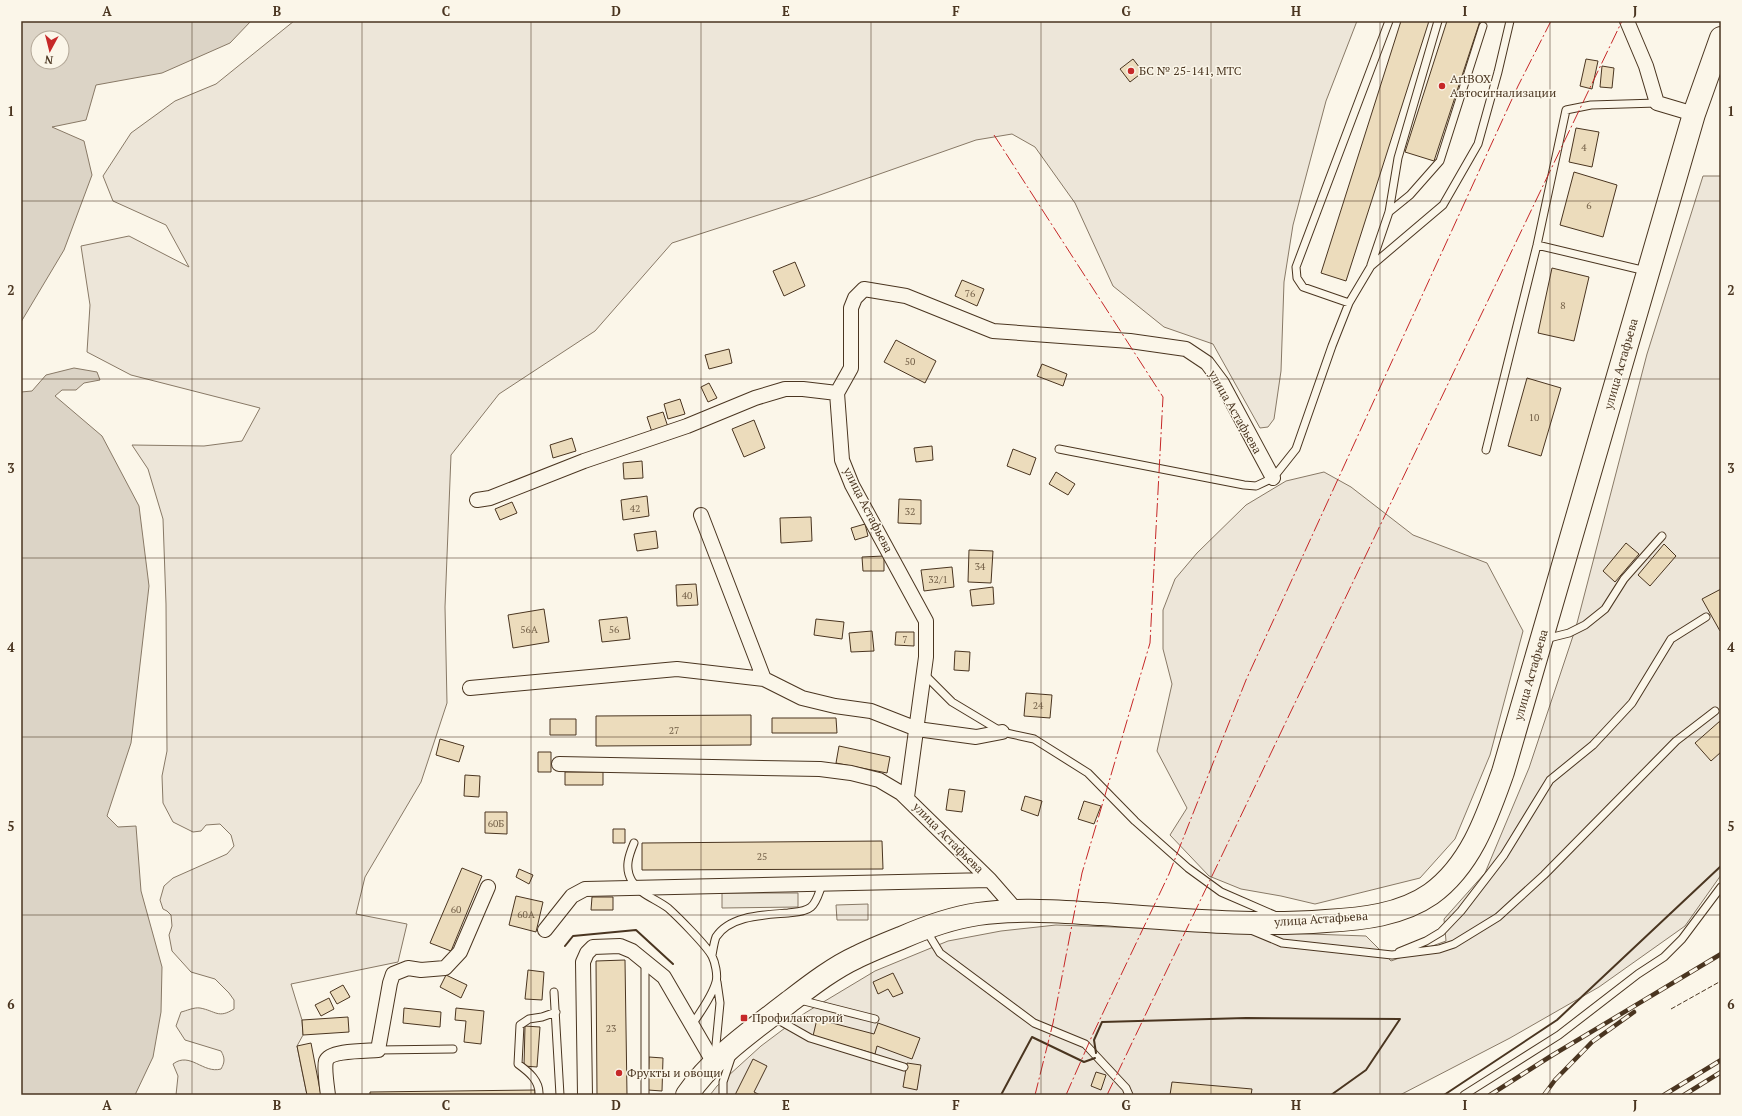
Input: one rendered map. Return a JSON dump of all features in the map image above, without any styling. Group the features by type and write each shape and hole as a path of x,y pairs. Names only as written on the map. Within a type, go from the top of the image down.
{"main road":[{"name":"улица Астафьева","path":"687,1095 696,1082 714,1063 794,999 854,958 938,923 978,914 1017,911 1074,912 1244,923 1294,924 1355,919 1394,912 1430,894 1455,873 1474,844 1488,815 1503,772 1694,114 1721,38"}],"street":[{"path":"1627,21 1646,66 1656,103 1694,114"},
{"name":"улица Астафьева","path":"1017,911 990,880 908,797 926,656 926,621 852,486 842,460 837,393 851,368 850,308 855,298 864,289 906,296 993,331 1130,341 1186,349 1207,363 1222,383 1273,478"},
{"path":"476,500 490,498 584,461 687,426 755,398 785,390 803,389 837,393"},
{"path":"701,515 764,679"},
{"path":"470,688 677,669 764,679 802,698 835,706 871,711 917,729 976,738 1002,732"},
{"path":"559,764 820,768 851,773 879,780 908,797"},
{"path":"545,930 572,896 585,890 990,880"},
{"path":"328,1095 325,1062 328,1057 337,1053 378,1050 390,983 393,974 408,968 420,970 445,968 460,952 488,887"},
{"path":"585,1095 584,962 587,953 593,947 620,946 632,950 664,977 714,1063"}],"lane":[{"path":"1349,303 1302,287 1297,278 1296,268 1389,21"},
{"path":"1059,449 1244,485 1256,486 1273,478 1296,449 1332,346 1349,303 1371,266 1389,212 1398,158 1438,21"},
{"path":"1371,266 1443,205 1478,144 1510,21"},
{"path":"1389,212 1410,195 1440,161 1483,26"},
{"path":"1486,450 1537,245 1566,110 1591,105 1656,103"},
{"path":"1537,245 1648,272"},
{"path":"1541,640 1569,633 1585,625 1605,609 1624,579 1662,536"},
{"path":"1392,955 1426,941 1441,932 1461,911 1504,855 1550,780 1593,745 1632,702 1671,639 1706,617"},
{"path":"924,674 952,702 1002,732 1034,739 1088,773 1141,826 1188,868 1221,892 1294,924"},
{"path":"1244,923 1253,932 1282,943 1392,955 1444,948 1454,944 1498,916 1544,875 1676,742 1715,711"},
{"path":"634,843 628,856 628,868 632,881 638,888 668,908 712,955 716,968 716,982 720,1003 714,1063"},
{"path":"712,955 716,937 728,926 739,920 753,916 802,912 810,908 815,903 822,884"},
{"path":"1464,1095 1559,1035 1638,974 1664,957 1682,939 1721,887"},
{"path":"925,928 940,954 1034,1023 1085,1044 1126,1088 1129,1095"},
{"path":"645,962 645,1095"},
{"path":"692,1025 712,992 716,982"},
{"path":"554,992 560,1095"},
{"path":"794,999 875,1019"},
{"path":"539,1095 540,1089 532,1075 518,1064 520,1025 529,1018 542,1017 556,1012"},
{"path":"771,1016 810,1038 904,1067"},
{"path":"723,1095 723,1082 736,1044"},
{"path":"378,1050 453,1049"}],"shaded area":[{"path":"21,21 251,21 230,43 162,73 96,85 86,120 52,127 84,141 92,175 64,250 21,322"},
{"path":"294,21 1357,21 1326,101 1293,225 1284,282 1281,371 1274,419 1268,427 1260,428 1213,344 1164,327 1113,286 1075,203 1035,147 1012,134 976,140 817,196 672,243 595,331 499,394 451,455 445,607 447,703 421,782 365,877 356,914 407,924 398,962 291,984 302,1020 303,1035 297,1046 307,1095 176,1095 178,1076 173,1064 185,1060 214,1070 221,1069 224,1060 221,1051 185,1040 176,1026 181,1012 198,1008 220,1014 229,1012 234,1009 234,1000 215,979 191,972 172,951 169,935 172,926 171,915 163,909 160,900 164,886 173,878 227,854 234,846 231,835 220,824 206,825 201,831 193,832 173,822 163,803 162,776 167,751 166,604 163,519 148,469 132,445 204,446 242,441 260,408 131,375 87,352 90,305 81,246 129,236 189,267 166,225 113,201 103,176 131,133 175,101 216,84"},
{"path":"1703,176 1721,176 1721,875 1685,926 1599,987 1510,1038 1400,1095 710,1095 717,1086 761,1046 805,1013 875,971 948,941 1001,931 1056,925 1366,936 1391,961 1446,941 1444,919 1485,873 1529,768 1576,627 1647,354"},
{"path":"74,368 97,372 100,380 84,383 76,390 62,390 55,396 102,436 139,506 149,586 131,743 107,816 118,827 136,826 141,891 162,967 161,1012 153,1057 135,1095 21,1095 21,392 32,391 46,375"},
{"path":"1324,472 1351,487 1413,535 1487,563 1523,631 1490,755 1455,839 1420,878 1315,904 1241,889 1209,876 1170,835 1187,808 1157,751 1172,684 1163,649 1163,610 1175,579 1197,553 1246,505 1286,481"},
{"path":"722,893 798,893 798,907 722,908"},
{"path":"868,904 868,920 837,920 836,905"}],"building":[{"path":"1401,21 1429,21 1346,281 1321,273"},
{"name":"ArtBOX Автосигнализации","path":"1447,21 1480,21 1434,161 1405,152"},
{"name":"БС № 25-141, МТС","path":"1133,59 1143,72 1130,82 1120,69"},
{"path":"1586,59 1598,61 1592,89 1580,86"},
{"path":"1602,66 1614,68 1612,88 1600,87"},
{"path":"1576,128 1599,132 1592,167 1569,162"},
{"path":"1574,172 1617,185 1603,237 1560,225"},
{"path":"795,262 805,286 784,296 773,271"},
{"path":"1552,268 1589,277 1574,341 1538,333"},
{"path":"962,280 984,289 977,306 955,296"},
{"path":"896,340 936,361 925,383 884,362"},
{"path":"729,349 732,363 709,369 705,355"},
{"path":"1042,364 1067,374 1063,386 1037,376"},
{"path":"1527,378 1561,388 1541,456 1508,446"},
{"path":"709,383 717,398 708,402 701,387"},
{"path":"680,399 685,414 668,419 664,404"},
{"path":"663,412 668,427 652,432 647,417"},
{"path":"754,420 765,448 744,457 732,429"},
{"path":"572,438 576,451 553,458 550,445"},
{"path":"932,446 933,460 916,462 914,448"},
{"path":"1013,449 1036,458 1030,475 1007,466"},
{"path":"642,461 643,478 624,479 623,463"},
{"path":"1056,472 1075,484 1068,495 1049,484"},
{"path":"647,496 649,516 623,520 621,500"},
{"path":"899,499 921,500 921,524 898,523"},
{"path":"512,502 517,513 500,520 495,509"},
{"path":"811,517 812,541 781,543 780,518"},
{"path":"865,524 868,536 855,540 851,528"},
{"path":"656,531 658,548 637,551 634,534"},
{"path":"1626,543 1639,554 1615,582 1603,571"},
{"path":"1664,544 1676,556 1650,586 1638,575"},
{"path":"969,550 993,551 991,583 968,582"},
{"path":"884,556 884,571 863,571 862,557"},
{"path":"952,567 954,587 924,591 921,570"},
{"path":"696,584 698,605 677,606 676,585"},
{"path":"993,587 994,604 972,606 970,590"},
{"path":"1721,589 1721,630 1720,631 1702,599"},
{"path":"544,609 549,642 513,648 508,615"},
{"path":"627,617 630,639 602,642 599,620"},
{"path":"816,619 844,622 842,639 814,635"},
{"path":"872,631 874,651 851,652 849,633"},
{"path":"896,632 914,632 914,646 895,645"},
{"path":"955,651 970,652 969,671 954,670"},
{"path":"1026,693 1052,695 1050,718 1024,716"},
{"path":"751,715 751,745 596,746 596,716"},
{"path":"772,718 836,718 837,733 772,733"},
{"path":"550,719 576,719 576,735 550,735"},
{"path":"1720,721 1721,752 1711,761 1695,743"},
{"path":"440,739 464,746 459,762 436,755"},
{"path":"839,746 890,757 887,773 836,763"},
{"path":"538,752 551,752 551,772 538,772"},
{"path":"565,772 603,772 603,785 565,785"},
{"path":"465,775 480,776 479,797 464,796"},
{"path":"949,789 965,791 962,812 946,810"},
{"path":"1025,796 1042,801 1038,816 1021,810"},
{"path":"1084,801 1101,806 1094,824 1078,819"},
{"path":"485,812 507,812 507,834 485,833"},
{"path":"613,829 625,829 625,843 613,843"},
{"path":"882,841 883,869 642,870 642,843"},
{"path":"462,868 482,876 451,951 430,943"},
{"path":"519,869 533,875 529,884 516,877"},
{"path":"516,896 543,902 536,932 509,925"},
{"path":"592,897 613,897 613,910 591,910"},
{"path":"625,960 627,1095 597,1095 596,961"},
{"path":"528,970 544,972 542,1000 525,999"},
{"path":"893,973 903,993 893,997 888,989 878,994 873,982"},
{"path":"446,975 467,985 461,998 440,987"},
{"path":"343,985 350,997 337,1004 330,992"},
{"path":"329,998 334,1009 321,1016 315,1005"},
{"path":"404,1008 441,1012 440,1027 403,1023"},
{"path":"456,1008 484,1011 481,1044 464,1042 466,1021 455,1020"},
{"path":"348,1017 349,1032 303,1035 302,1020"},
{"path":"817,1019 874,1034 878,1023 920,1038 912,1059 877,1046 875,1054 813,1036"},
{"path":"525,1026 540,1027 537,1067 524,1066"},
{"path":"311,1043 321,1095 307,1095 297,1046"},
{"path":"649,1057 663,1058 662,1091 648,1090"},
{"path":"753,1059 767,1066 754,1092 760,1095 735,1095"},
{"path":"907,1063 921,1065 917,1090 903,1087"},
{"path":"1096,1072 1106,1075 1101,1090 1091,1086"},
{"path":"1172,1082 1252,1089 1251,1095 1170,1095"},
{"path":"535,1090 535,1095 370,1095 370,1092"}],"railway":[{"path":"1490,1095 1551,1056 1721,954"},
{"path":"1544,1095 1555,1080 1592,1042 1634,1012"},
{"path":"1664,1095 1721,1060"},
{"path":"1684,1095 1721,1072"}],"fence":[{"path":"1671,1009 1721,981"}],"wall":[{"path":"1444,1095 1557,1020 1721,866"},
{"path":"565,946 573,936 636,930 673,964"},
{"path":"1096,1053 1094,1040 1102,1022 1246,1018 1400,1019 1366,1070 1331,1095"},
{"path":"1001,1095 1032,1037 1084,1062 1095,1058"}],"power":[{"path":"1066,1095 1092,1036 1169,874 1246,680 1518,86 1551,21"},
{"path":"1107,1095 1622,21"},
{"path":"994,135 1163,397 1150,643 1082,873 1053,1023 1035,1095"}],"place":[{"name":"БС № 25-141, МТС","path":"1131,71"},
{"name":"ArtBOX Автосигнализации","path":"1442,86"},
{"name":"Профилакторий","path":"744,1018"},
{"name":"Фрукты и овощи","path":"619,1073"}]}
